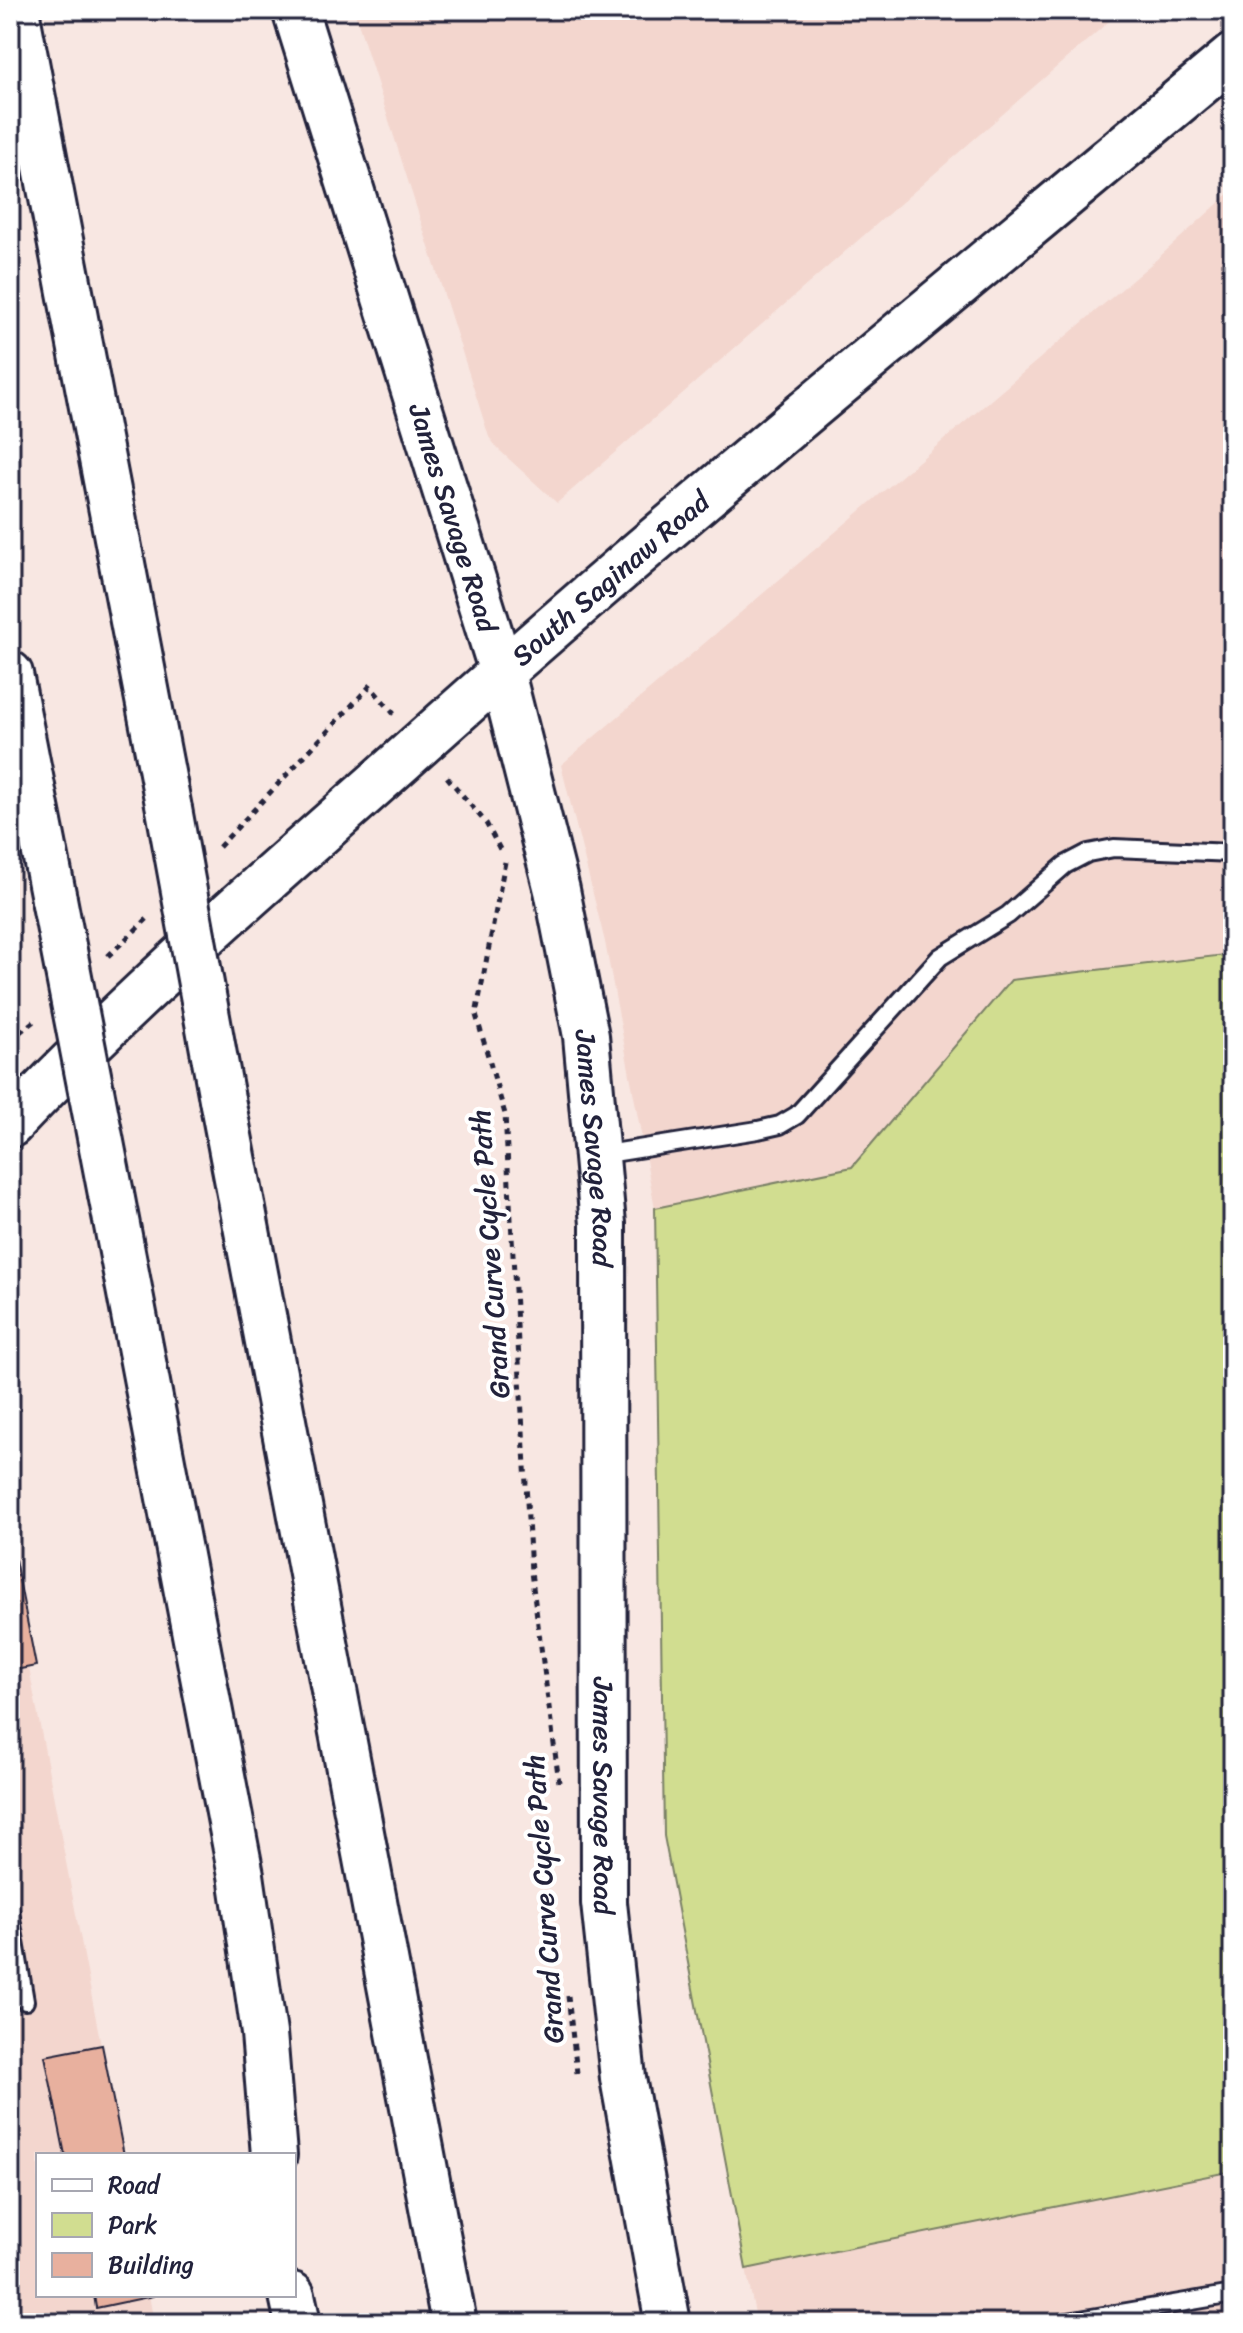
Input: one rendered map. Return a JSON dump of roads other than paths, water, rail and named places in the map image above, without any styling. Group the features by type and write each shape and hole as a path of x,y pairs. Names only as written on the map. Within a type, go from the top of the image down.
{"main road":[{"path":"16,10 454,2323"},
{"name":"James Savage Road","path":"295,10 501,669 531,781 580,1000 599,1155 603,1224 604,1903 623,2078 668,2323"},
{"name":"South Saginaw Road","path":"10,1125 71,1062 255,890 420,745 501,669 1233,56"},
{"path":"10,674 241,1875 264,2033 274,2153"},
{"path":"292,2297 298,2323"}],"lane":[{"path":"599,1155 758,1130 780,1125 797,1115 940,957 1008,915 1065,865 1088,853 1114,848 1233,853"},
{"path":"10,1912 25,2001"},
{"path":"1062,2323 1233,2294"}]}
